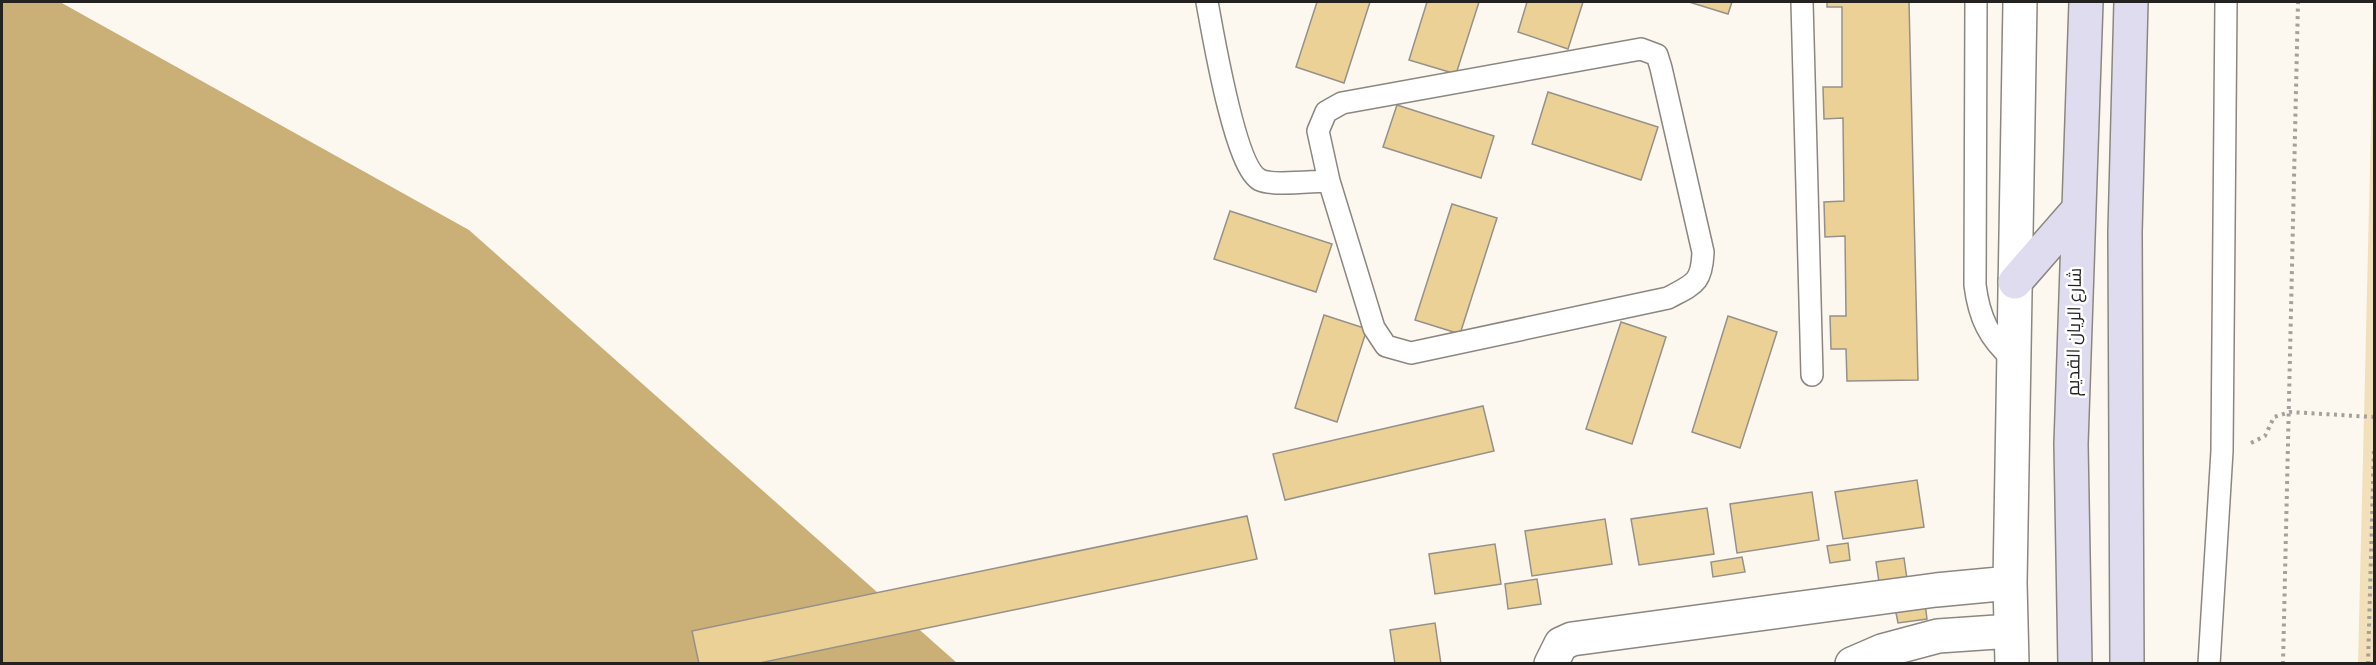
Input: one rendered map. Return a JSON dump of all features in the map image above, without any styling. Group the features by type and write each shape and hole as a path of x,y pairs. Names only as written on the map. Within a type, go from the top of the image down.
{"street":[{"path":"2012,663 2010,582 2020,2"},
{"name":"شارع الريان القديم","path":"2075,663 2071,444 2077,212 2086,2"},
{"path":"2127,663 2125,232 2131,2"},
{"path":"2015,282 2077,212"},
{"path":"1551,663 1561,644 1572,639 2010,582"},
{"path":"1879,598 1882,651"},
{"path":"1852,663 1882,651 1938,636 2012,631"}],"lane":[{"path":"1207,2 1224,86 1251,175 1263,182 1329,181"},
{"path":"1802,2 1812,375"},
{"path":"1976,2 1975,285 1978,308 1986,330 2014,360"},
{"path":"2208,663 2222,451 2226,2"},
{"path":"1641,50 1657,55 1661,68 1703,252 1702,272 1691,286 1668,298 1411,353 1386,346 1374,328 1329,181 1318,131 1326,112 1342,103 1641,50"}],"path":[{"path":"2283,663 2298,2"},
{"path":"2222,451 2259,440 2269,430 2274,417 2290,412 2374,417"},
{"path":"2368,663 2374,447"}],"shaded area":[{"path":"2,2 60,2 469,230 957,663 2,663"},
{"path":"2374,2 2374,663 2358,664"}],"building":[{"path":"1317,2 1370,2 1344,83 1296,67"},
{"path":"1427,2 1479,2 1456,74 1409,60"},
{"path":"1527,2 1583,2 1568,49 1518,32"},
{"path":"1689,2 1732,2 1728,14"},
{"path":"1827,2 1909,2 1918,380 1847,381 1846,349 1831,349 1830,316 1846,316 1845,236 1825,237 1824,202 1844,201 1843,118 1824,119 1823,87 1842,87 1842,7 1827,7"},
{"path":"1548,92 1658,127 1641,180 1532,144"},
{"path":"1397,105 1494,136 1481,178 1383,147"},
{"path":"1452,204 1497,218 1460,334 1415,320"},
{"path":"1230,211 1332,244 1316,292 1214,259"},
{"path":"1324,315 1367,329 1337,422 1295,408"},
{"path":"1728,316 1777,332 1740,448 1692,432"},
{"path":"1621,322 1666,337 1632,444 1586,429"},
{"path":"1483,406 1494,451 1285,500 1273,454"},
{"path":"1917,480 1924,527 1843,539 1835,492"},
{"path":"1812,492 1819,540 1737,553 1730,504"},
{"path":"1707,508 1714,554 1639,565 1631,519"},
{"path":"1247,516 1257,559 755,664 699,664 692,631"},
{"path":"1605,519 1612,564 1532,576 1525,531"},
{"path":"1848,543 1850,560 1830,563 1827,546"},
{"path":"1495,544 1501,584 1435,594 1429,554"},
{"path":"1742,557 1745,572 1713,577 1711,562"},
{"path":"1904,558 1907,579 1879,582 1876,562"},
{"path":"1537,579 1541,604 1508,609 1505,584"},
{"path":"1925,603 1927,619 1898,623 1895,608"},
{"path":"1435,623 1441,664 1395,664 1390,630"}]}
